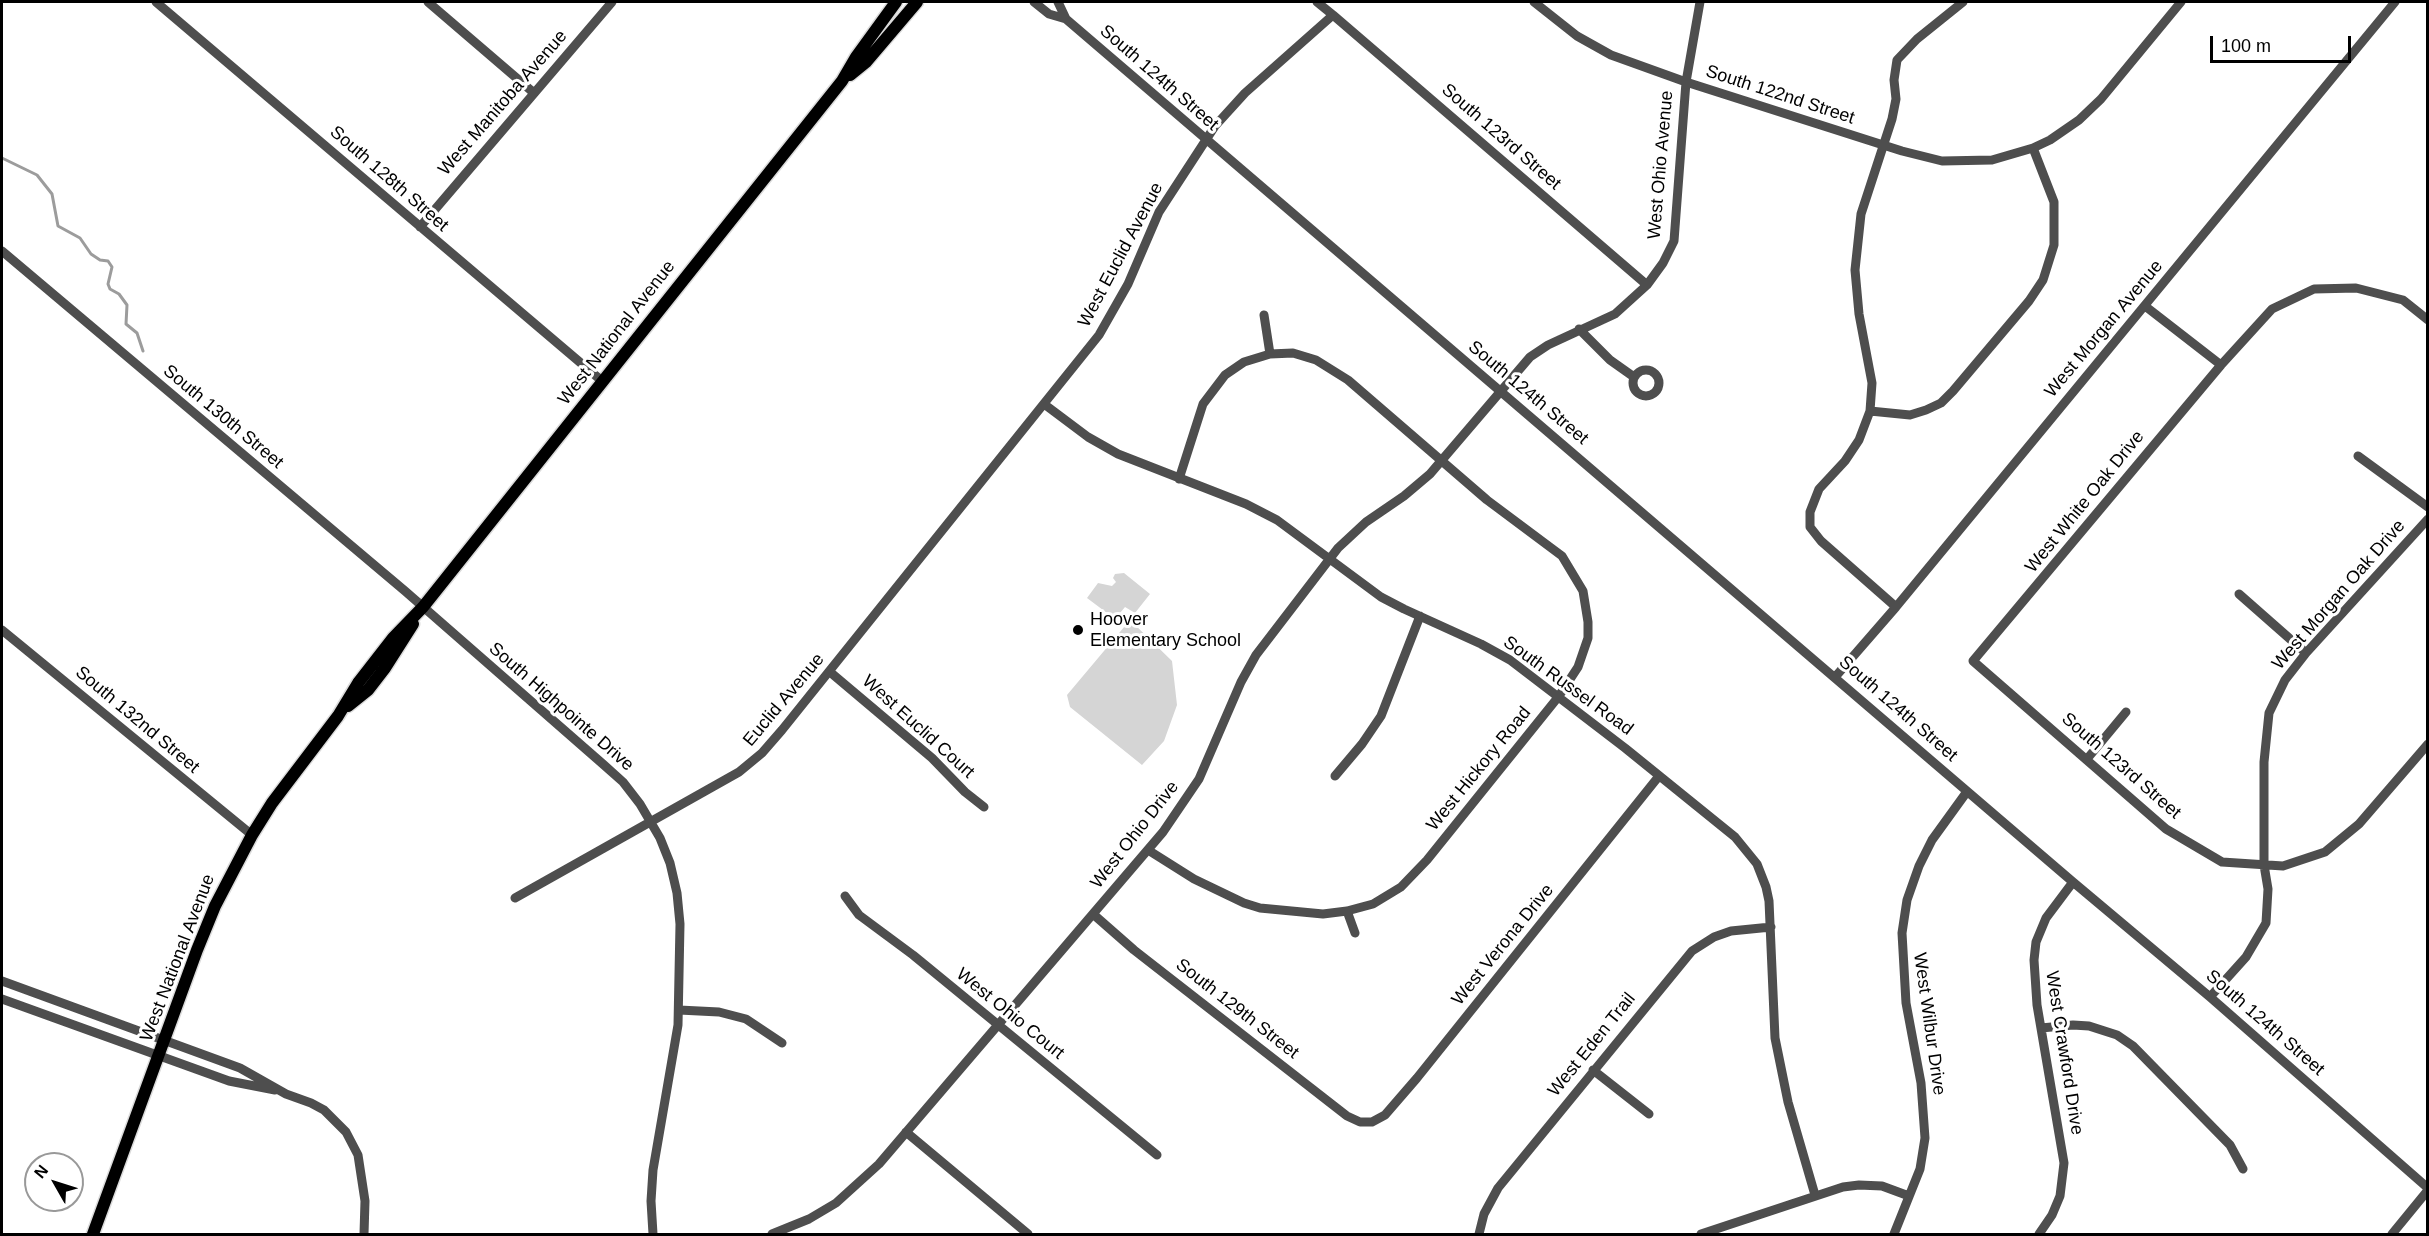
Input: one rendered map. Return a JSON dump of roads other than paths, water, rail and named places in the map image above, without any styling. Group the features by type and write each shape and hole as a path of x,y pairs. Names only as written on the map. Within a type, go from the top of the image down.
{"main road":[{"name":"West National Avenue","path":"93,1234 215,906 252,835 272,803 338,716 368,690 401,646 423,608 842,81 856,57 896,2"},
{"name":"West National Avenue","path":"842,81 866,62 917,2"}],"street":[{"name":"South 128th Street","path":"156,2 602,381"},
{"path":"428,2 534,93"},
{"name":"West Manitoba Avenue","path":"420,227 612,2"},
{"name":"South 124th Street","path":"1034,2 1049,14 1066,19"},
{"name":"South 124th Street","path":"1058,2 1066,19 1205,140 2210,997 2427,1189"},
{"path":"1317,2 1333,15"},
{"name":"South 122nd Street","path":"1534,2 1577,36 1611,55 1686,82 1883,145 1942,161 1992,160 2033,148 2050,140 2079,120 2101,99 2181,2"},
{"name":"West Ohio Avenue","path":"1500,391 1530,357 1548,345 1616,314 1647,285 1663,263 1674,241 1686,82 1700,2"},
{"path":"1896,607 1821,541 1810,527 1810,512 1819,489 1845,461 1859,440 1870,411 1872,383 1859,314 1855,270 1861,214 1896,99 1894,80 1897,60 1917,39 1963,2"},
{"name":"West Morgan Avenue","path":"1836,676 1896,607 2395,2"},
{"name":"West Euclid Avenue","path":"914,567 1108,321 1128,285 1159,212 1205,140 1245,93 1333,15"},
{"name":"South 123rd Street","path":"1333,15 1647,285"},
{"path":"1870,411 1910,415 1941,403 2030,301 2043,280 2054,245 2054,202 2033,148"},
{"name":"South 130th Street","path":"2,251 423,608"},
{"name":"West White Oak Drive","path":"1973,661 2221,364 2272,309 2314,289 2356,288 2403,300 2427,320"},
{"path":"2145,306 2221,364"},
{"path":"1179,479 1203,404 1215,386 1235,367 1258,356 1270,354 1264,315"},
{"path":"1579,329 1610,360 1634,377"},
{"name":"West Hickory Road","path":"1148,850 1194,879 1244,903 1260,908 1316,914 1364,907 1385,897 1413,876 1558,696 1578,667 1588,638 1586,604 1576,576 1555,549 1511,519 1347,380 1316,360 1293,353 1270,354"},
{"name":"West Ohio Drive","path":"772,1234 809,1219 849,1193 879,1164 1148,850 1180,809 1199,779 1241,682 1256,655 1329,559 1351,534 1416,487 1441,462 1500,391"},
{"name":"South Russel Road","path":"1044,404 1088,437 1118,454 1246,504 1287,527 1382,597 1491,649 1558,696 1728,831 1750,855 1767,887 1771,927 1775,1038 1788,1102 1815,1196"},
{"path":"2358,456 2427,507"},
{"name":"West Morgan Oak Drive","path":"2210,997 2246,957 2266,923 2268,889 2264,865 2264,762 2268,713 2285,680 2306,653 2427,519"},
{"name":"Euclid Avenue","path":"515,898 718,785 749,765 782,730 914,567"},
{"path":"2239,594 2306,653"},
{"name":"South Highpointe Drive","path":"423,608 623,782 640,804 665,849 677,893 680,924 679,1010 674,1054 653,1170 651,1201 653,1234"},
{"path":"1335,776 1362,744 1381,716 1420,616"},
{"name":"South 132nd Street","path":"3,633 252,835"},
{"name":"South 123rd Street","path":"1973,661 2166,829 2222,862 2283,866 2325,852 2359,824 2427,744"},
{"name":"West Euclid Court","path":"830,672 932,758 984,807"},
{"path":"2087,759 2126,712"},
{"name":"West Verona Drive","path":"1364,1123 1378,1120 1385,1115 1417,1078 1659,776"},
{"name":"West Wilbur Drive","path":"1894,1234 1923,1155 1925,1122 1921,1083 1906,1004 1902,933 1907,900 1919,866 1932,840 1968,793"},
{"name":"West Crawford Drive","path":"2039,1234 2052,1215 2060,1196 2064,1163 2034,979 2036,942 2052,907 2073,882"},
{"name":"West Ohio Court","path":"845,896 859,915 914,956 1157,1155"},
{"path":"1347,911 1355,933"},
{"name":"South 129th Street","path":"1093,914 1134,950 1347,1116 1364,1123"},
{"name":"West Eden Trail","path":"1479,1234 1484,1214 1498,1188 1692,951 1714,937 1731,931 1771,927"},
{"path":"2,981 218,1060 254,1075 277,1090 324,1110 337,1120 353,1143 362,1172 365,1201 364,1234"},
{"path":"2,999 213,1076 277,1090"},
{"path":"679,1010 719,1012 746,1019 782,1043"},
{"path":"2041,1028 2089,1026 2117,1035 2133,1046 2230,1144 2243,1169"},
{"path":"213,1076 218,1060"},
{"path":"1593,1070 1649,1114"},
{"path":"906,1132 1025,1234"},
{"path":"1701,1234 1843,1187 1868,1184 1895,1189 1909,1196"},
{"path":"2392,1234 2427,1189"}],"waterway":[{"path":"2,158 37,175 52,194 58,226 80,238 91,254 100,260 108,261 112,267 108,284 110,289 119,294 127,305 126,324 137,333 143,351"}],"place":[{"name":"Hoover Elementary School","path":"1078,630"}]}
